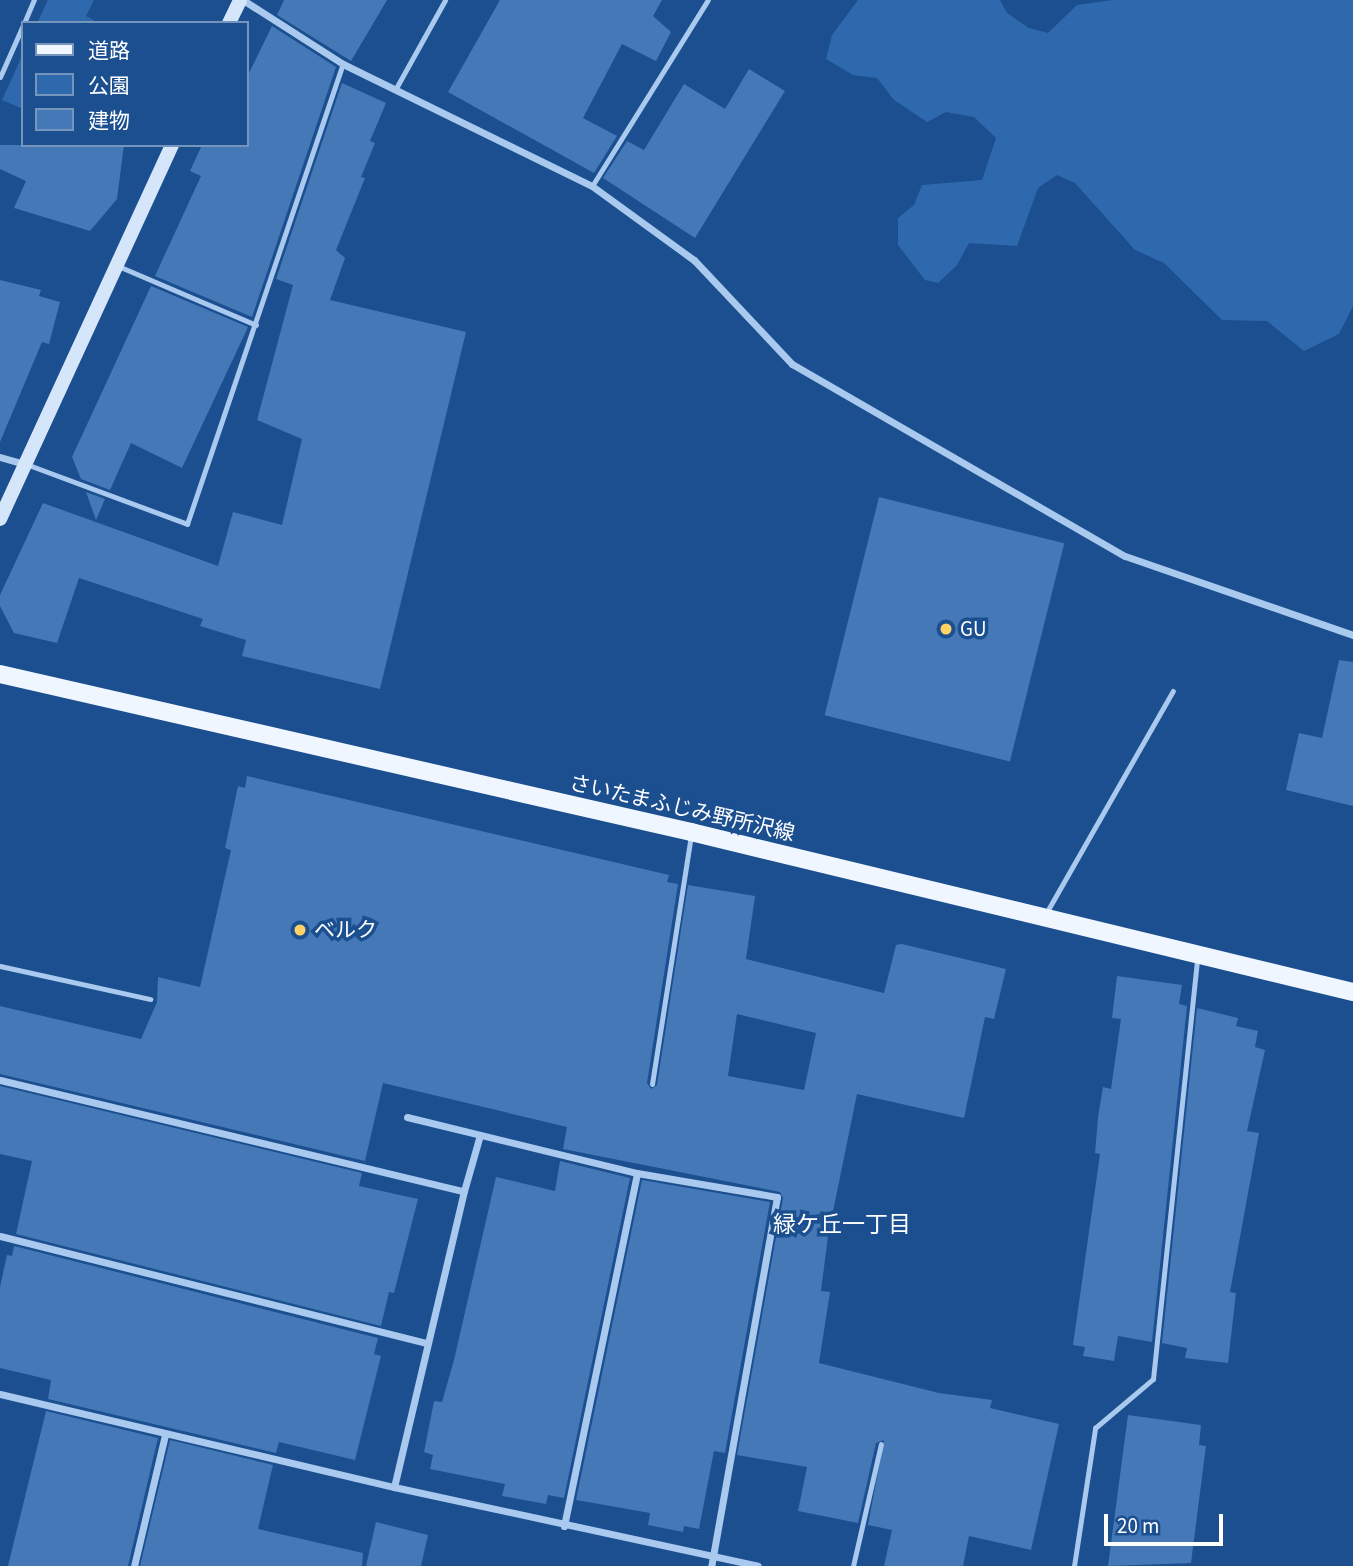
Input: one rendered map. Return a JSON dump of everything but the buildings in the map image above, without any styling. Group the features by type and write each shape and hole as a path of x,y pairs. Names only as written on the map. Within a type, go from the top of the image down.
{"main road":[{"name":"さいたまふじみ野所沢線","path":"0,674 691,832 1353,992"}],"street":[{"path":"230,21 241,0 343,64 592,186 694,260 804,370 1125,556 1353,635"},
{"path":"0,519 171,147"},
{"path":"0,457 26,464"},
{"path":"0,1080 464,1191"},
{"path":"407,1117 637,1173 777,1197 711,1563"},
{"path":"394,1487 425,1343 480,1135"},
{"path":"564,1526 637,1173"},
{"path":"0,1236 425,1343"},
{"path":"0,1394 711,1563 758,1566"},
{"path":"134,1566 165,1434"}],"lane":[{"path":"24,21 34,0"},
{"path":"395,90 445,0"},
{"path":"592,186 708,0"},
{"path":"0,77 21,29"},
{"path":"26,464 187,524 343,64"},
{"path":"117,265 256,325"},
{"path":"1043,918 1173,691"},
{"path":"652,1084 691,832"},
{"path":"1074,1566 1095,1428 1153,1379 1197,955"},
{"path":"0,966 150,999"},
{"path":"853,1566 881,1444"}],"green space":[{"path":"48,0 94,0 86,16 95,21 38,21"},
{"path":"858,0 1000,0 1007,13 1029,28 1048,33 1077,5 1112,0 1353,0 1353,306 1339,334 1304,351 1267,321 1222,320 1164,263 1135,250 1075,183 1057,175 1038,188 1017,246 969,243 957,265 938,283 925,280 898,245 898,218 914,205 922,185 982,180 996,138 974,117 946,112 927,122 894,100 877,78 853,75 826,59 832,35"},
{"path":"21,58 21,108 2,100"}],"place":[{"name":"GU","path":"946,629"},
{"name":"ベルク","path":"300,930"}],"district":[{"name":"緑ケ丘一丁目","path":"842,1225"}]}
